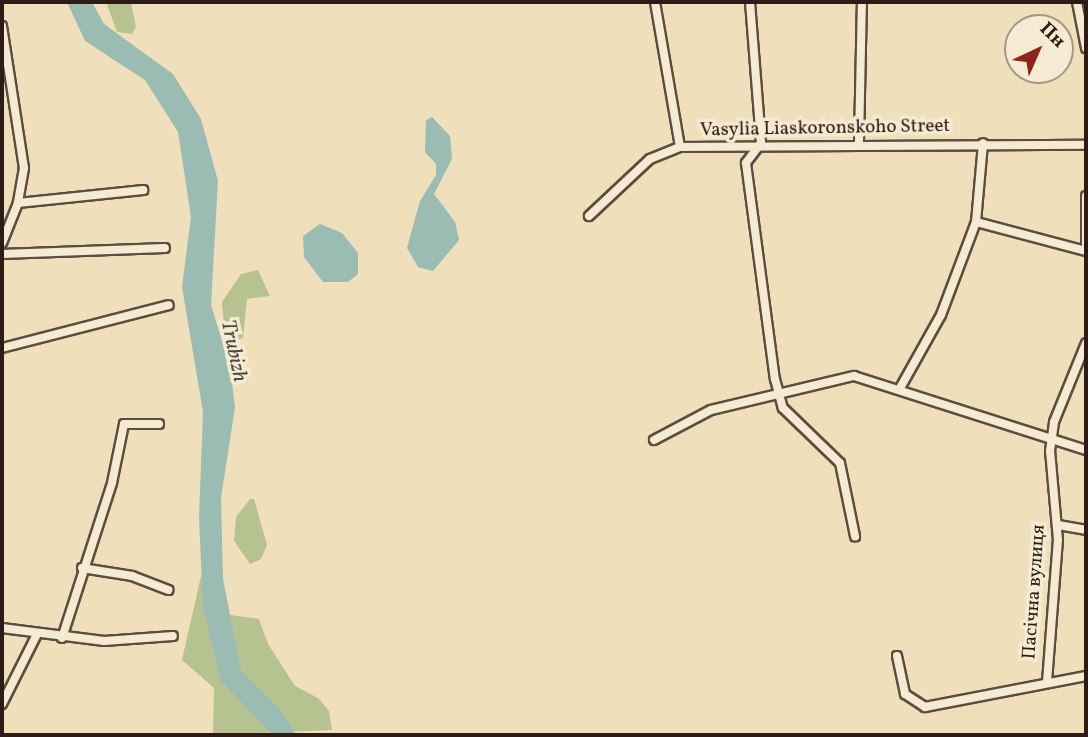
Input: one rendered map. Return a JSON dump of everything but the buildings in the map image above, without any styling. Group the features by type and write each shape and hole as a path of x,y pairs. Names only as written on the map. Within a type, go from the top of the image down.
{"street":[{"path":"655,2 680,147"},
{"path":"750,2 761,143 746,163 778,395 806,435 830,449 840,463 855,536"},
{"path":"859,142 862,2"},
{"path":"1077,2 1086,48"},
{"path":"2,243 18,203 24,159 3,32"},
{"name":"Vasylia Liaskoronskoho Street","path":"589,216 650,159 680,147 859,142 1086,145"},
{"path":"899,390 941,315 976,222 984,180 983,143"},
{"path":"18,203 142,190"},
{"path":"976,222 1086,251 1086,196"},
{"path":"2,254 165,248"},
{"path":"2,348 169,305"},
{"name":"Пасічна вулиця","path":"1047,682 1058,525 1049,470 1051,442 1086,343"},
{"path":"654,440 711,410 855,376 1051,442 1086,450"},
{"path":"62,638 82,568 112,483 124,424 159,424"},
{"path":"1058,525 1086,530"},
{"path":"82,568 132,576 168,590"},
{"path":"2,628 62,638 173,636"},
{"path":"2,704 37,634"},
{"path":"897,656 905,694 925,707 1086,676"}],"green space":[{"path":"106,2 131,2 136,27 132,34 117,32"},
{"path":"258,270 270,296 247,299 243,338 231,342 225,337 222,302 241,274"},
{"path":"250,499 254,499 267,545 261,559 250,564 234,541 236,517"},
{"path":"201,576 230,615 259,619 268,644 295,686 318,698 329,711 332,730 213,735 214,688 182,660"}],"water":[{"path":"67,2 92,2 104,24 173,74 201,119 218,181 211,305 230,367 235,407 221,498 223,579 241,671 280,709 296,735 273,735 221,681 203,608 199,517 203,412 182,287 191,217 178,132 145,80 85,41"},
{"path":"432,117 450,136 452,159 434,194 455,222 459,240 433,271 418,267 407,248 420,201 436,175 436,164 425,152 426,120"},
{"path":"320,224 342,233 358,253 358,274 348,282 323,282 304,257 303,236"}],"water label":[{"name":"Trubizh","path":"233,351"}]}
